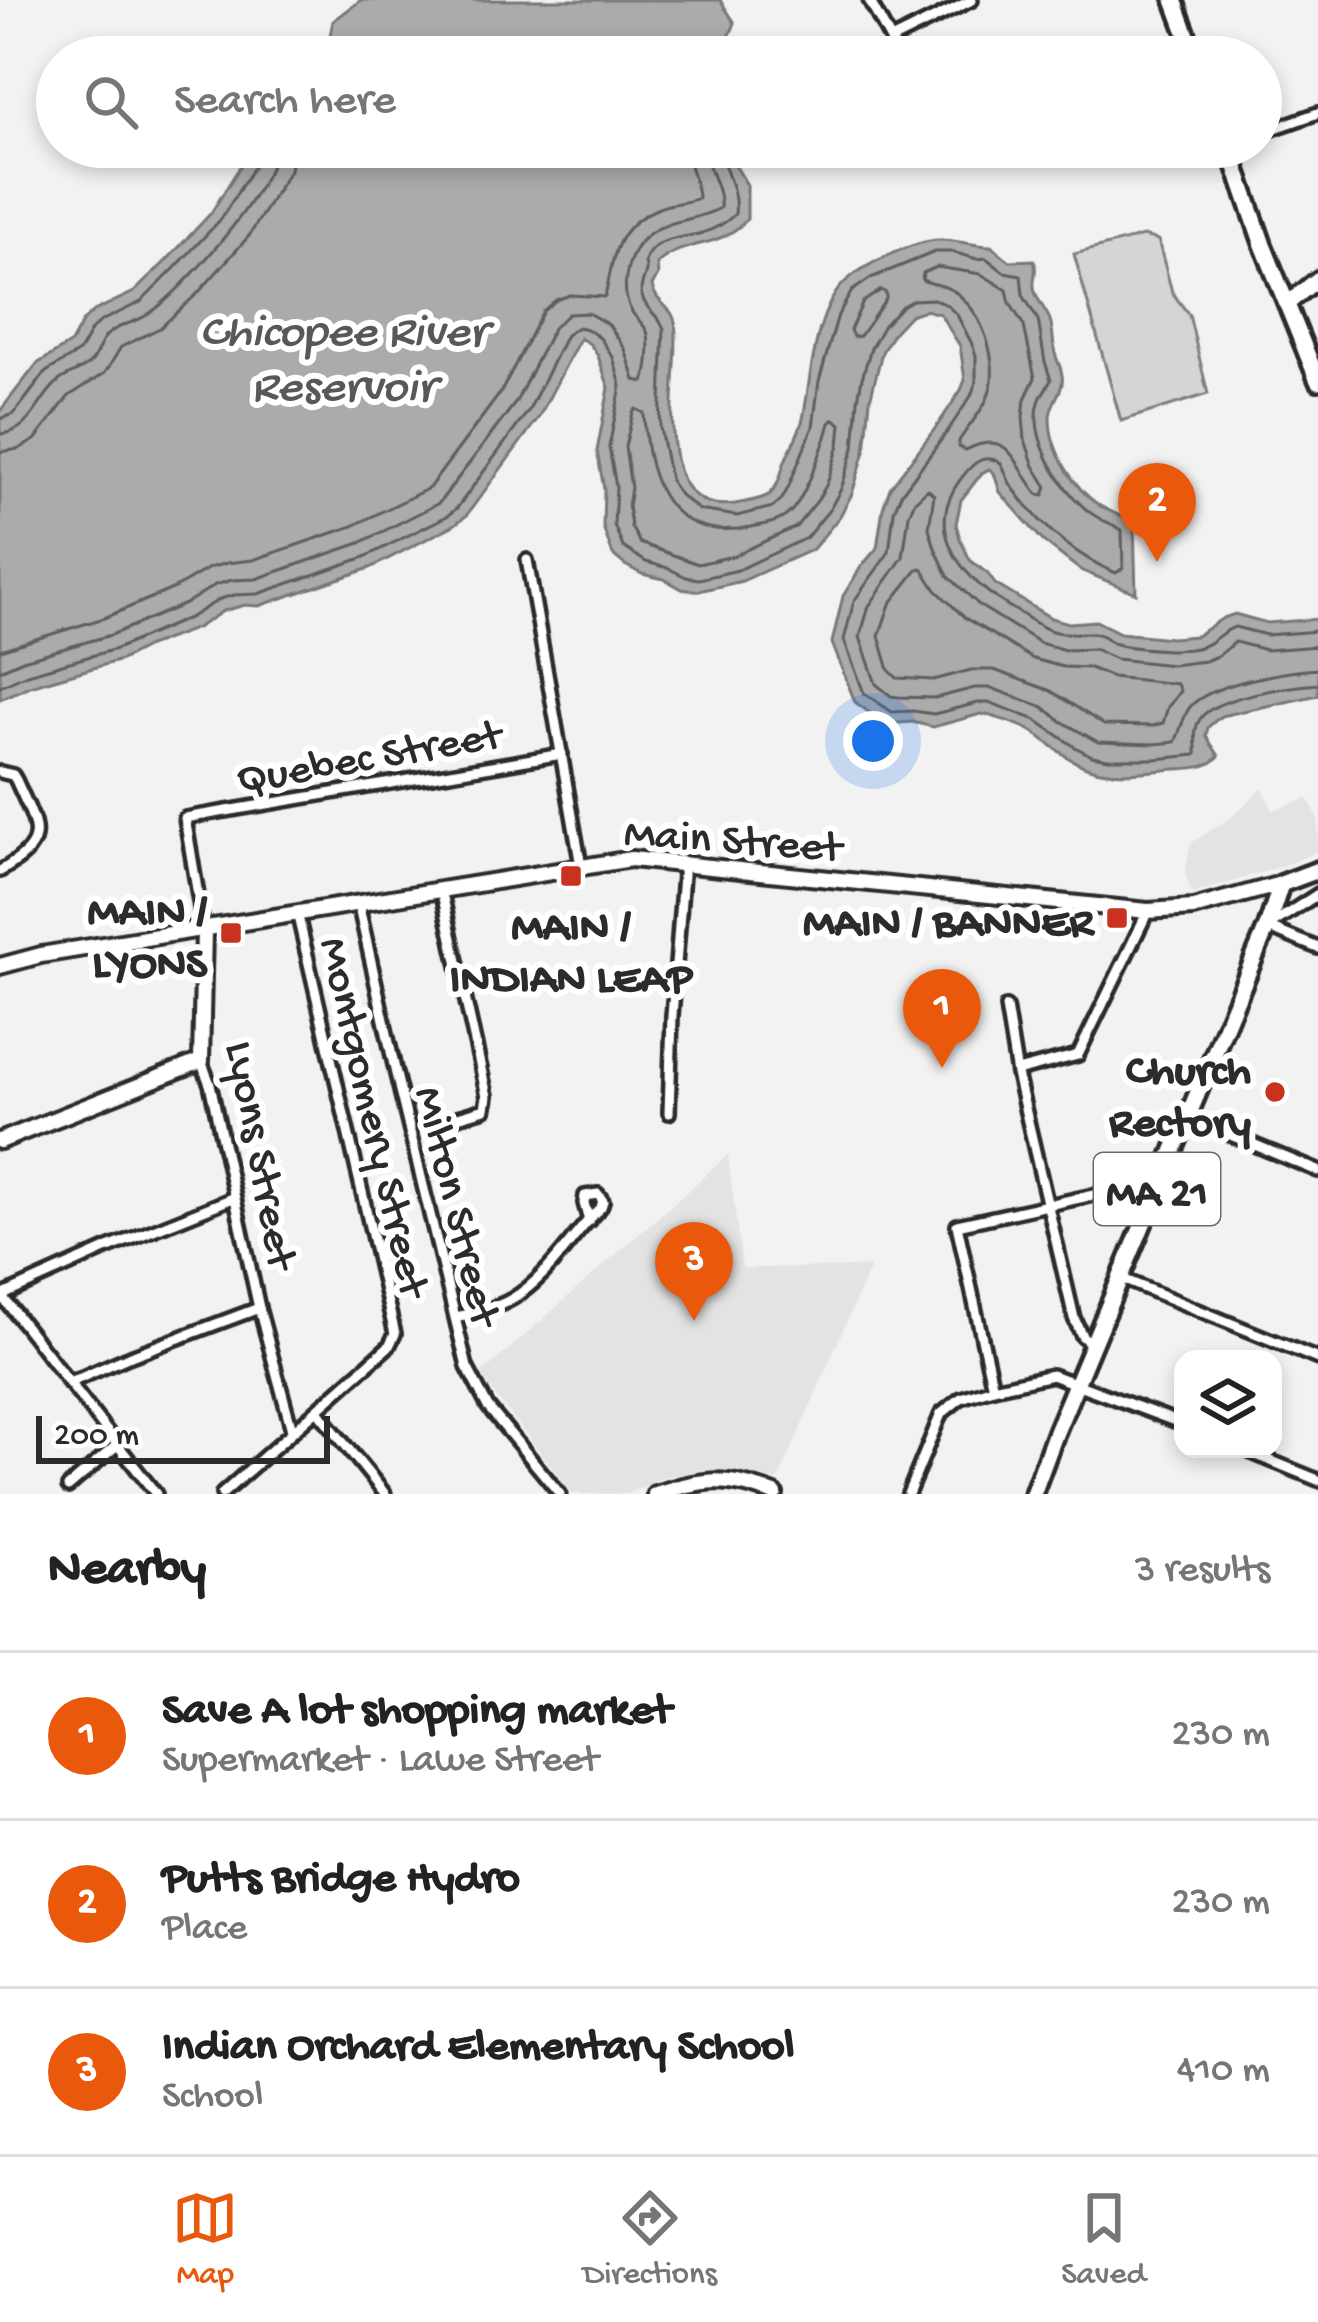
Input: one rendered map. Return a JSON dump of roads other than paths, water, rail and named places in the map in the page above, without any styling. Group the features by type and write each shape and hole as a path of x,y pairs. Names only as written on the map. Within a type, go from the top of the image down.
{"main road":[{"path":"1174,0 1188,36"},
{"path":"1237,168 1316,371"},
{"path":"1287,304 1318,279"},
{"name":"Main Street","path":"0,966 631,859 1148,911 1193,908 1318,870"},
{"name":"MA 21","path":"1033,1494 1281,884"},
{"name":"Lyons Street","path":"201,1061 204,931"},
{"path":"0,1141 201,1061"},
{"path":"655,1494 697,1481 741,1481 775,1494"}],"street":[{"path":"869,0 889,36"},
{"path":"899,36 972,0"},
{"path":"1282,126 1318,113"},
{"path":"527,560 581,866"},
{"name":"Quebec Street","path":"185,818 562,754"},
{"path":"0,872 29,854 36,832 16,780 3,772"},
{"name":"Lyons Street","path":"185,818 204,931"},
{"path":"669,1113 684,862"},
{"path":"441,889 487,1096 484,1109 451,1119"},
{"path":"1267,927 1318,894"},
{"name":"Milton Street","path":"358,903 465,1360 477,1390 560,1494"},
{"path":"1017,1071 1078,1055 1148,911"},
{"name":"Montgomery Street","path":"297,912 395,1334 389,1346 317,1410"},
{"path":"1267,927 1318,948"},
{"path":"1006,1007 1074,1318 1093,1346"},
{"name":"Lyons Street","path":"201,1061 292,1430"},
{"path":"1187,1117 1318,1171"},
{"path":"993,1388 957,1225 1159,1184"},
{"path":"157,1494 1,1295 233,1198"},
{"path":"456,1317 505,1303 519,1294 589,1221"},
{"path":"1120,1278 1318,1359"},
{"path":"69,1383 259,1308"},
{"path":"908,1494 946,1408 993,1388 1052,1375 1174,1420"},
{"path":"223,1494 317,1410 385,1494"},
{"path":"68,1486 117,1445"},
{"path":"1264,1458 1318,1480"}],"water":[{"path":"361,0 720,0 735,23 730,36 330,36 333,21"},
{"name":"Chicopee River Reservoir","path":"239,168 737,168 747,185 747,219 725,236 667,256 657,264 652,286 675,322 677,464 688,487 706,502 735,504 767,496 776,487 803,419 820,327 835,294 854,274 902,249 937,240 991,246 1010,261 1034,260 1035,291 1050,320 1062,375 1051,412 1054,443 1081,490 1100,506 1134,522 1136,593 1080,570 1043,541 1000,492 989,469 961,500 956,524 970,560 995,584 1051,618 1069,623 1096,621 1120,633 1196,636 1235,614 1267,623 1318,619 1318,695 1221,716 1208,727 1206,736 1219,756 1205,766 1121,773 1081,765 1028,729 988,715 933,727 888,724 855,702 832,643 843,596 877,548 890,488 965,380 960,346 940,314 925,310 910,315 882,352 870,400 865,451 840,516 813,549 742,581 699,591 682,589 642,574 613,555 603,527 604,489 597,451 609,388 598,356 580,338 539,417 466,516 454,525 370,568 259,606 223,611 197,628 121,660 0,699 0,411 37,364 71,343 94,311 134,292 211,213"}],"place":[{"name":"Putts Bridge Hydro","path":"1157,562"},
{"name":"MAIN / INDIAN LEAP","path":"571,876"},
{"name":"MAIN / BANNER","path":"1117,918"},
{"name":"MAIN / LYONS","path":"231,933"},
{"name":"Save A lot shopping market","path":"942,1068"},
{"name":"Church Rectory","path":"1275,1092"},
{"name":"Indian Orchard Elementary School","path":"694,1321"}]}
